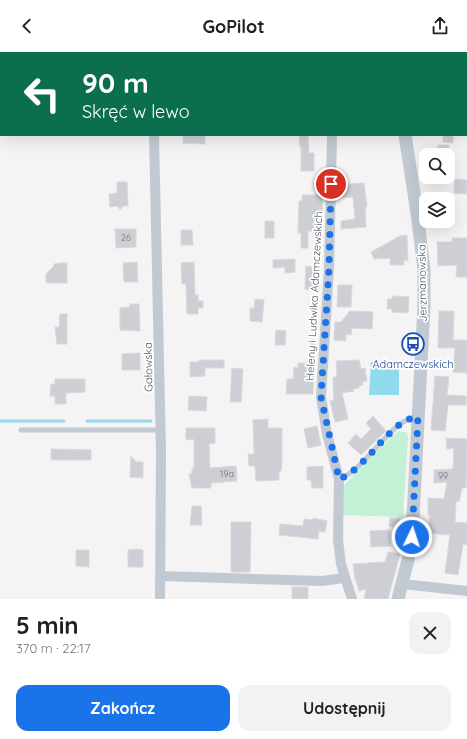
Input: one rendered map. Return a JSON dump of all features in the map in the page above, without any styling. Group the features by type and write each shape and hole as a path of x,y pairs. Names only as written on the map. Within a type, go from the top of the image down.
{"street":[{"name":"Gałowska","path":"154,136 161,430 160,599"},
{"name":"Heleny i Ludwika Adamczewskich","path":"332,136 329,269 321,397 339,479 338,540 344,578 352,599"},
{"name":"Jerzmanowska","path":"398,599 412,537 424,306 424,260 405,136"},
{"path":"161,576 322,581 344,578"},
{"path":"402,584 467,591"}],"lane":[{"path":"339,479 348,476 358,467 403,421 418,417"},
{"path":"21,430 161,430"}],"green space":[{"path":"399,431 407,433 408,438 403,517 342,515 342,490 346,483 388,440"}],"water":[{"path":"371,362 399,362 399,395 369,395"}],"building":[{"path":"183,136 205,136 205,144 183,143"},
{"path":"299,136 308,136 309,153 314,153 314,171 301,171"},
{"path":"443,136 453,136 453,143 443,142"},
{"path":"438,145 449,145 449,148 438,148"},
{"path":"455,179 467,180 467,194 454,192"},
{"path":"117,182 127,182 128,206 123,206 120,210 118,206 110,207 109,194 117,193"},
{"path":"364,183 367,207 365,207 366,227 341,229 341,221 355,219 353,197 338,198 338,185"},
{"path":"302,195 323,195 321,231 308,231 308,248 301,248 301,233 298,233 299,201 302,201"},
{"path":"265,221 274,221 274,238 265,238"},
{"path":"115,229 136,229 136,247 116,248"},
{"path":"181,230 192,230 193,245 181,245"},
{"path":"407,235 408,261 404,260 404,265 390,265 390,258 374,259 371,252 400,236"},
{"path":"452,238 467,238 467,277 456,277 457,265 438,266 437,242 452,242"},
{"path":"295,259 295,272 285,273 285,267 273,268 273,260"},
{"path":"137,262 138,282 124,282 123,263"},
{"path":"194,262 195,295 198,295 198,301 203,301 203,308 198,308 198,314 187,314 186,284 182,284 181,263"},
{"path":"67,263 67,283 46,283 46,274 54,266 54,264"},
{"path":"306,266 319,269 318,291 305,289"},
{"path":"338,285 352,285 351,307 337,307"},
{"path":"393,296 409,297 408,313 392,312 392,309 387,309 388,299 392,299"},
{"path":"255,299 264,300 262,322 250,321 250,308 254,308"},
{"path":"130,304 139,304 140,331 120,330 120,308 130,307"},
{"path":"350,311 373,312 372,329 352,328 351,335 346,334 346,341 334,340 335,322 341,322"},
{"path":"439,311 454,311 453,340 467,340 467,373 453,372 455,348 438,348"},
{"path":"60,314 67,314 67,344 57,344 55,327 59,327"},
{"path":"276,330 286,331 285,345 275,345"},
{"path":"310,341 315,341 313,394 286,394 287,379 293,379 294,367 298,368 298,363 308,363"},
{"path":"140,353 140,370 122,370 122,354"},
{"path":"199,360 224,360 224,368 205,368 205,376 190,377 190,362 199,362"},
{"path":"359,360 361,369 365,368 367,381 362,382 363,385 359,386 359,388 353,389 354,391 342,393 348,419 335,422 330,401 334,400 333,377 337,377 336,361"},
{"path":"232,368 243,369 241,402 230,402"},
{"path":"435,376 449,377 447,395 466,396 466,405 448,405 445,431 431,430"},
{"path":"55,379 85,379 85,392 66,393 66,404 55,404 55,396 50,396 51,384 55,384"},
{"path":"189,396 207,397 206,411 188,410"},
{"path":"373,416 386,431 361,455 348,443 356,434 361,439 371,429 366,423"},
{"path":"268,419 268,428 282,428 281,471 279,471 279,480 256,481 255,466 249,466 248,454 254,454 253,420"},
{"path":"317,426 321,445 308,448 304,429"},
{"path":"186,428 215,428 215,443 209,444 210,468 236,466 237,481 211,483 211,488 192,488 189,474 192,474 192,468 194,468 194,439 186,440"},
{"path":"446,438 467,439 466,488 462,488 459,502 456,501 455,522 467,523 467,545 463,544 458,575 445,573 450,535 428,533 430,515 428,515 428,498 444,499 447,482 434,483 434,470 453,469 454,448 447,449"},
{"path":"51,449 91,450 91,460 51,460"},
{"path":"131,456 136,462 143,462 143,478 130,477"},
{"path":"323,466 323,488 312,488 311,480 307,480 307,467"},
{"path":"192,506 201,506 202,525 190,525"},
{"path":"313,518 327,521 325,532 319,531 318,539 279,535 280,524 303,526 304,519 312,520"},
{"path":"390,518 400,518 399,527 389,526"},
{"path":"231,522 251,522 250,572 231,572"},
{"path":"390,530 391,546 371,547 370,531"},
{"path":"76,550 89,550 89,567 76,566"},
{"path":"128,550 143,550 143,567 128,567"},
{"path":"388,552 400,554 388,599 364,599 366,589 359,591 355,580 353,564 385,562"},
{"path":"292,587 308,587 308,599 292,599"}],"waterway":[{"path":"0,421 64,421"},
{"path":"87,421 151,421"}],"place":[{"name":"Adamczewskich","path":"413,344"}],"route":[{"path":"331,184 329,269 321,397 328,434 339,479 348,476 358,467 403,421 413,417 418,417 412,537"}]}
